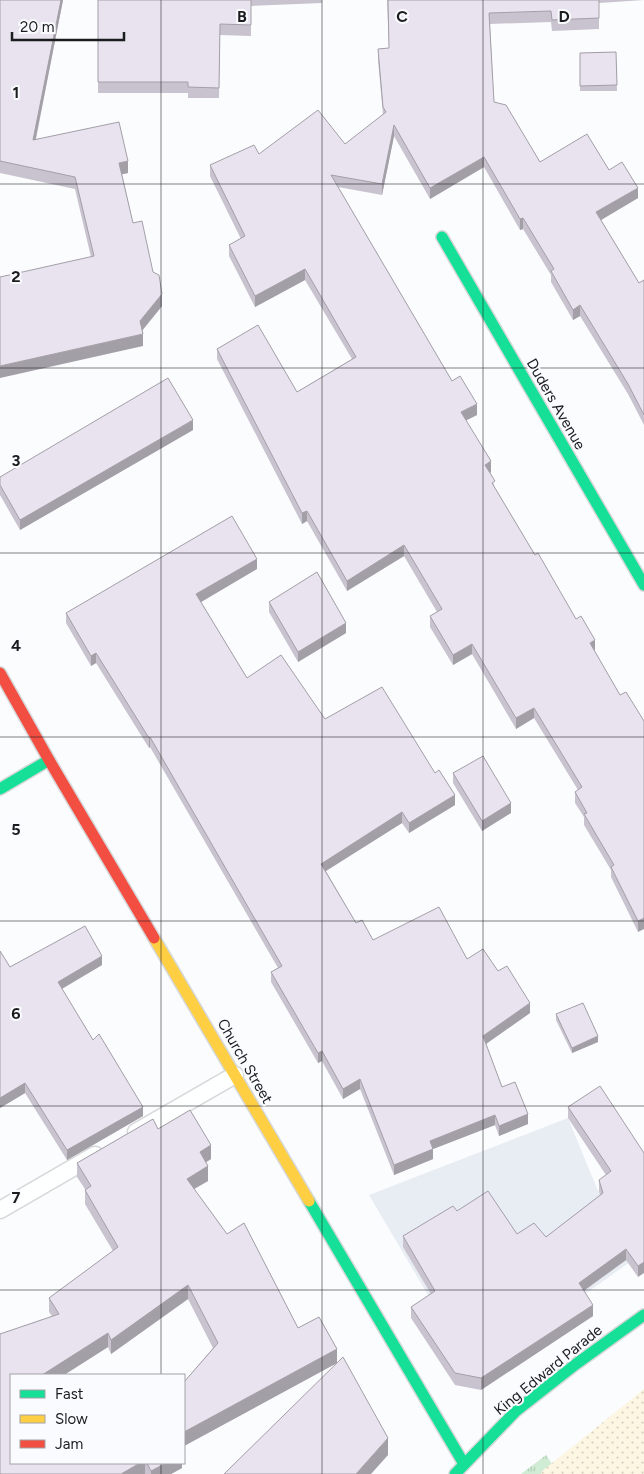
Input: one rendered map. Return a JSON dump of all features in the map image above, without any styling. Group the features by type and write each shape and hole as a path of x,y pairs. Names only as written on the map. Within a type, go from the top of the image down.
{"street":[{"name":"Duders Avenue","path":"442,238 644,585"},
{"name":"Church Street","path":"0,673 49,760 464,1464"},
{"path":"0,789 49,760"},
{"name":"King Edward Parade","path":"455,1474 516,1411 576,1364 644,1315"}],"lane":[{"path":"0,1210 235,1075"}],"shaded area":[{"path":"568,1118 598,1191 644,1162 644,1252 474,1373 369,1195"}],"green space":[{"path":"546,1455 552,1464 541,1474 521,1474"}],"sand":[{"path":"644,1389 644,1474 541,1474 541,1472"}],"building":[{"path":"0,0 61,0 33,140 119,122 128,161 119,163 133,223 142,221 153,272 159,275 162,294 140,321 143,334 0,366 0,277 94,256 75,177 0,161"},
{"path":"98,0 251,0 251,25 220,24 219,88 188,87 188,82 98,82"},
{"path":"388,0 599,0 599,18 552,20 551,11 489,13 494,102 506,105 540,162 587,134 609,170 622,162 638,188 596,212 639,283 644,280 644,415 628,384 580,305 573,310 551,271 554,269 523,218 520,219 484,157 430,188 394,125 382,184 331,175 452,381 460,376 477,404 461,412 491,461 485,465 495,481 492,483 535,555 538,553 576,619 581,616 595,640 590,643 620,695 626,692 644,721 644,918 638,921 611,867 614,865 584,814 587,813 575,792 582,787 534,708 516,718 472,644 453,655 430,616 442,609 404,545 347,581 307,511 302,513 217,349 258,325 297,392 356,357 305,269 255,296 229,245 245,236 210,165 254,145 259,154 318,110 345,144 386,112 383,107 378,49 389,48"},
{"path":"616,52 617,85 580,86 580,53"},
{"path":"168,378 193,420 20,520 0,485 0,477"},
{"path":"232,516 257,559 196,594 247,678 281,655 325,719 382,687 435,773 439,770 455,795 409,823 402,812 321,864 356,923 362,920 373,940 439,907 467,959 483,949 498,971 507,966 530,1003 483,1036 502,1087 515,1082 528,1114 499,1126 495,1115 430,1141 433,1149 394,1165 360,1079 343,1089 322,1051 318,1053 271,972 282,966 150,737 96,653 91,656 66,613"},
{"path":"317,572 346,623 298,652 269,602"},
{"path":"483,756 511,803 482,821 453,773"},
{"path":"85,926 102,956 58,982 93,1040 99,1034 143,1107 67,1150 25,1083 0,1098 0,951 10,967"},
{"path":"583,1003 598,1036 572,1048 556,1014"},
{"path":"600,1086 644,1153 644,1262 638,1266 626,1249 579,1283 593,1305 481,1378 455,1373 411,1307 435,1291 403,1236 453,1206 457,1211 488,1191 517,1234 534,1223 546,1237 603,1193 599,1180 611,1171 568,1107"},
{"path":"190,1110 211,1145 200,1152 208,1166 187,1179 227,1234 244,1223 298,1328 319,1317 337,1349 185,1431 185,1381 218,1343 188,1285 111,1340 108,1333 44,1374 10,1374 10,1464 138,1464 121,1474 0,1474 0,1334 59,1314 49,1298 118,1247 85,1190 91,1186 77,1163 153,1119 158,1129"},
{"path":"343,1357 388,1438 356,1474 224,1474"},
{"path":"148,1464 164,1464 151,1471"}],"traffic: fast":[{"path":"442,237 644,585"},
{"path":"0,789 49,760"},
{"path":"309,1201 464,1464"},
{"path":"455,1474 516,1411 576,1364 644,1315"}],"traffic: slow":[{"path":"154,938 309,1201"}],"traffic: jam":[{"path":"0,673 154,938"}]}
